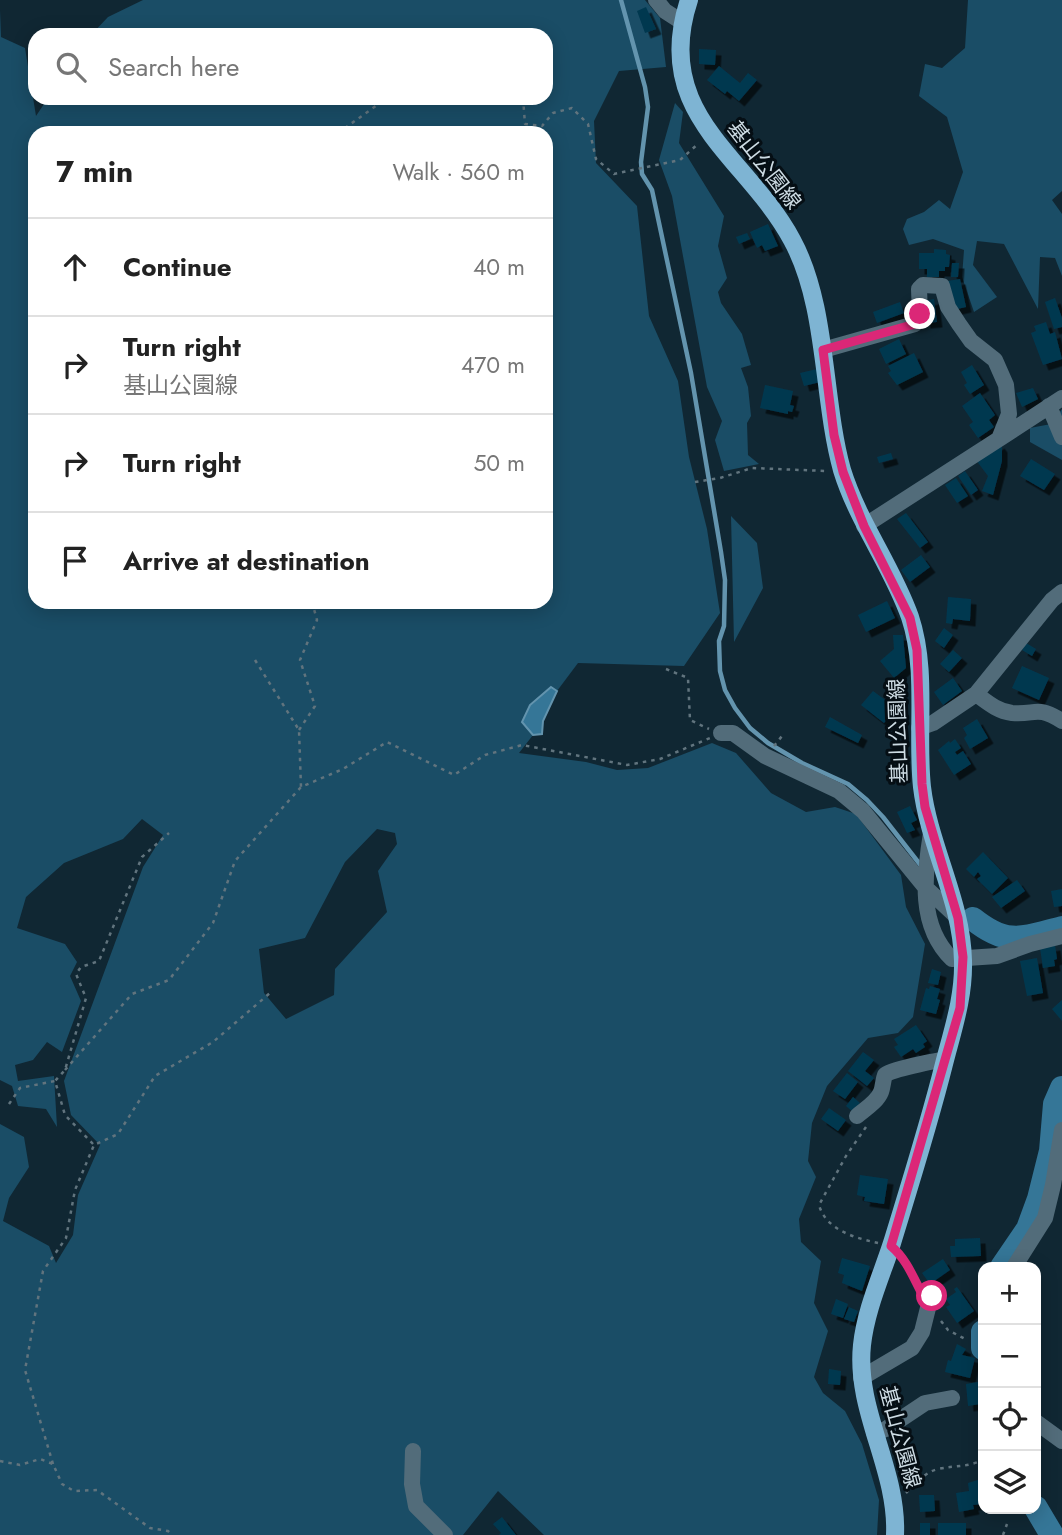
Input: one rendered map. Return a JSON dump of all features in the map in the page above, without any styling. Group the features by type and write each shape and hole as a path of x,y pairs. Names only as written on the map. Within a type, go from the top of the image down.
{"main road":[{"name":"基山公園線","path":"689,0 682,22 680,46 684,77 694,107 709,134 771,206 794,243 809,286 823,350 834,435 843,472 864,526 910,618 917,650 922,784 932,833 958,918 963,957 960,1008 891,1246 868,1310 862,1347 861,1378 864,1398 894,1499 895,1535"}],"street":[{"path":"656,0 665,11 682,22"},
{"path":"823,350 915,324 920,314 919,289 923,285 942,286 948,307 959,324 971,341 995,360 1006,384 1009,414 999,439"},
{"path":"864,526 1056,402 1062,438"},
{"path":"919,728 933,723 976,694 1052,600 1062,592"},
{"path":"976,694 995,708 1012,713 1047,712 1062,721"},
{"path":"721,733 733,733 765,756 839,791 863,811 925,887 958,918"},
{"path":"932,833 925,887 929,920 940,948 953,959 997,956 1062,936"},
{"path":"863,1119 881,1093 885,1076 891,1070 911,1068 930,1060 945,1060"},
{"path":"1017,1262 1045,1218 1062,1130"},
{"path":"861,1378 912,1348 922,1332 930,1300"},
{"path":"874,1433 886,1429 925,1403 952,1398"},
{"path":"1041,1426 1062,1441"},
{"path":"413,1451 412,1484 416,1506 445,1535"}],"path":[{"path":"348,126 377,105"},
{"path":"524,105 525,124 542,126 553,113 572,108 588,124 596,159 614,174 680,160 709,134"},
{"path":"695,482 752,468 843,472"},
{"path":"299,730 315,706 300,660 317,620 314,609"},
{"path":"255,660 299,730 301,787"},
{"path":"666,669 688,678 690,720 721,733"},
{"path":"9,1104 20,1088 55,1081 132,994 169,980 213,923 235,861 301,787 343,769 387,742 454,775 485,755 522,745 627,765 660,759 721,733"},
{"path":"65,1070 86,998 76,974 81,967 99,961 142,857 169,833"},
{"path":"172,1535 168,1531 150,1528 97,1490 74,1491 62,1484 53,1464 25,1370 43,1271 66,1238 75,1191 94,1145 118,1134 155,1076 214,1042 270,993"},
{"path":"55,1081 65,1115 94,1145"},
{"path":"863,1119 820,1205 823,1217 841,1231 867,1241 891,1246 908,1264 912,1278 930,1300 948,1330 967,1340"},
{"path":"0,1461 20,1465 40,1459 53,1464"},
{"path":"894,1499 905,1494 925,1475 938,1469 969,1466 978,1462"},
{"path":"1003,1535 1007,1524"}],"shaded area":[{"path":"143,0 645,0 660,18 666,67 619,71 594,121 596,163 637,206 649,316 678,381 689,457 707,529 720,613 684,666 578,663 557,691 551,687 522,722 533,735 519,753 586,762 617,770 648,768 712,743 736,753 771,793 806,812 835,807 856,814 901,875 906,907 925,944 913,1017 898,1033 868,1038 827,1086 812,1123 808,1161 816,1177 799,1219 801,1242 821,1261 814,1303 828,1331 814,1377 823,1393 845,1411 862,1444 879,1500 877,1535 544,1535 498,1491 463,1535 0,1535 0,1124 24,1137 29,1167 9,1198 3,1221 49,1246 56,1263 73,1235 78,1195 100,1145 71,1115 64,1081 143,867 163,835 142,819 123,839 64,863 26,897 17,928 65,944 77,962 70,976 81,1001 62,1052 47,1042 33,1060 15,1065 18,1081 54,1076 57,1127 46,1109 18,1106 12,1086 0,1080 0,10 1,37 25,48 28,105 34,105 36,116 43,105 553,105 553,28 98,28 108,17","holes":["377,829 395,833 397,844 378,871 387,912 335,969 334,995 286,1019 264,993 259,949 305,938 345,862"]},
{"path":"968,0 1062,0 1062,191 1052,200 1062,214 1062,276 1055,258 1040,257 1038,309 1004,244 977,241 973,265 997,297 974,312 962,277 964,250 933,239 909,245 903,229 907,219 924,212 939,200 950,209 963,172 947,117 919,96 925,64 942,68 965,48"},
{"path":"675,103 683,112 679,143 724,216 718,246 727,278 718,292 721,303 742,334 751,365 741,368 748,387 751,416 747,423 748,455 759,464 724,471 715,440 722,421 707,387 672,196 659,160"},
{"path":"1062,409 1062,460 1030,442 1030,428 1051,424"},
{"path":"731,516 757,543 763,588 734,642"},
{"path":"551,687 557,691 543,721 542,734 533,735 522,722 530,705"}],"building":[{"path":"646,7 656,29 645,33 637,11"},
{"path":"699,49 716,50 715,65 699,64"},
{"path":"719,66 740,83 748,73 757,80 739,101 707,80"},
{"path":"768,224 778,246 765,251 762,245 757,248 750,232"},
{"path":"747,233 750,239 739,244 736,237"},
{"path":"934,249 946,250 946,254 950,255 949,267 945,267 945,271 939,271 939,277 927,277 927,269 919,269 919,253 934,253"},
{"path":"952,263 959,263 958,277 951,277"},
{"path":"960,279 966,307 953,310 947,281"},
{"path":"1055,298 1062,318 1062,327 1054,329 1045,302"},
{"path":"934,299 937,322 925,323 922,301"},
{"path":"900,302 904,313 877,323 873,312"},
{"path":"1046,322 1050,334 1055,332 1062,359 1043,365 1031,333 1036,331 1034,326"},
{"path":"899,339 906,354 886,364 879,349"},
{"path":"914,353 923,372 897,385 888,373 891,371 888,366"},
{"path":"972,365 984,385 970,394 964,385 967,383 961,372"},
{"path":"817,369 820,382 804,386 800,373"},
{"path":"765,385 793,391 790,405 794,406 792,412 788,411 788,414 760,408"},
{"path":"1033,388 1038,399 1022,407 1016,393"},
{"path":"980,393 995,415 989,420 994,427 978,438 969,425 973,422 962,406"},
{"path":"999,443 1002,447 1002,461 993,495 982,491 988,476 976,460"},
{"path":"891,453 893,459 879,463 877,457"},
{"path":"1031,459 1055,474 1044,490 1020,476"},
{"path":"965,471 978,490 971,495 958,476"},
{"path":"956,478 968,496 957,503 945,485"},
{"path":"906,513 928,542 920,548 897,519"},
{"path":"921,555 930,567 910,582 901,570"},
{"path":"948,597 971,599 970,621 953,619 952,624 946,623"},
{"path":"887,601 895,618 866,632 858,615"},
{"path":"944,628 953,635 944,648 935,641"},
{"path":"893,635 903,635 906,668 894,678 880,661 894,649"},
{"path":"1026,643 1036,649 1032,656 1022,650"},
{"path":"953,650 962,658 949,672 940,664"},
{"path":"1022,666 1049,678 1039,700 1012,688"},
{"path":"953,678 962,691 943,705 934,692"},
{"path":"873,691 896,708 884,723 861,705"},
{"path":"830,717 862,735 858,743 825,727"},
{"path":"977,719 988,738 970,749 964,738 967,735 963,728"},
{"path":"955,739 961,748 955,752 957,755 963,751 971,764 954,775 938,750"},
{"path":"910,806 917,820 911,823 915,830 907,833 897,812"},
{"path":"983,852 1008,878 992,894 977,879 981,876 978,872 974,877 966,869"},
{"path":"1017,880 1025,891 1001,908 992,897"},
{"path":"1062,889 1062,906 1054,907 1051,891"},
{"path":"1055,945 1055,966 1043,968 1040,948"},
{"path":"1037,958 1043,993 1027,996 1020,961"},
{"path":"932,969 941,972 938,985 928,983"},
{"path":"930,986 940,989 936,1014 920,1010 926,988 929,989"},
{"path":"1062,1000 1062,1021 1052,1009"},
{"path":"916,1025 927,1041 923,1044 925,1047 916,1053 913,1049 901,1057 894,1047 898,1045 894,1039"},
{"path":"863,1052 874,1060 865,1071 874,1078 867,1086 848,1071"},
{"path":"847,1073 858,1082 845,1099 833,1091"},
{"path":"853,1097 860,1103 853,1112 846,1106"},
{"path":"829,1108 846,1120 838,1131 821,1119"},
{"path":"860,1175 888,1179 884,1204 864,1201 865,1197 857,1195"},
{"path":"980,1238 981,1256 951,1257 950,1246 955,1246 955,1239"},
{"path":"842,1258 870,1266 862,1291 842,1283 844,1275 838,1273"},
{"path":"943,1259 950,1270 930,1284 922,1273"},
{"path":"957,1287 974,1311 957,1323 946,1307 950,1305 946,1299 956,1292 954,1289"},
{"path":"836,1299 848,1304 843,1318 831,1314"},
{"path":"849,1307 858,1311 854,1322 844,1319"},
{"path":"957,1344 966,1349 962,1355 975,1358 970,1378 945,1372"},
{"path":"829,1369 841,1371 840,1385 828,1384"},
{"path":"978,1382 978,1404 968,1406 966,1384"},
{"path":"978,1480 978,1504 973,1505 974,1509 959,1512 956,1493 969,1491 968,1483"},
{"path":"919,1495 934,1495 935,1511 920,1512"},
{"path":"502,1517 516,1535 499,1535 501,1533 493,1524"},
{"path":"920,1523 930,1523 930,1535 920,1535"},
{"path":"938,1523 966,1523 966,1535 938,1535"}],"waterway":[{"path":"621,0 648,107 642,174 652,190 691,373 721,552 725,580 724,626 719,641 720,671 725,690 750,728 768,743 802,763 848,784 867,800 922,867"},
{"path":"973,919 985,928 1006,937 1026,937 1062,928"},
{"path":"1005,1262 1028,1229 1039,1199 1051,1151 1055,1104 1062,1088"},
{"path":"1040,1514 1052,1535"}],"route":[{"path":"920,314 915,324 823,350 834,435 843,472 864,526 910,618 917,650 925,807 958,918 963,957 960,1008 891,1246 908,1264 912,1278 928,1305 932,1296"}]}
